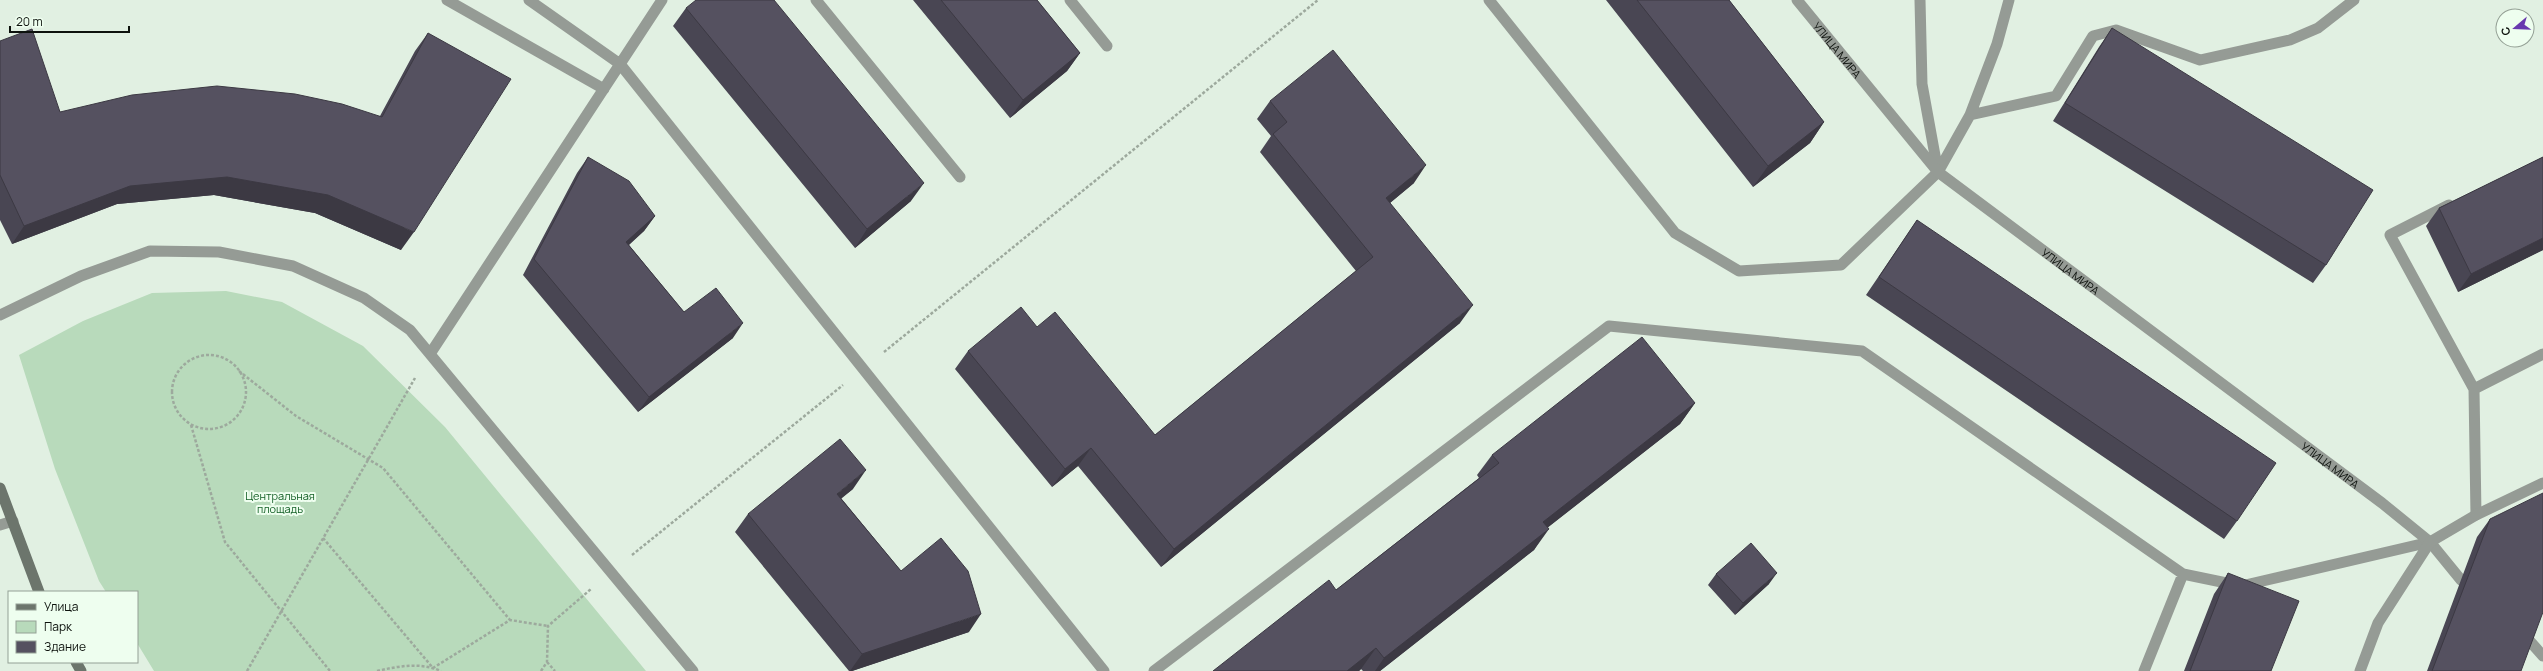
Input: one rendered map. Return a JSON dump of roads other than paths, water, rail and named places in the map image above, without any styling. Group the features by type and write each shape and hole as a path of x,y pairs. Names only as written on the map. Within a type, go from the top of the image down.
{"main road":[{"path":"0,488 39,591"}],"street":[{"path":"447,0 604,89"},
{"path":"529,0 620,64 1104,671"},
{"path":"430,354 662,0"},
{"path":"816,0 960,177"},
{"path":"1070,0 1107,46"},
{"path":"1489,0 1675,233 1739,271 1841,265 1938,172 1970,115 1997,44 2009,0"},
{"name":"УЛИЦА МИРА","path":"1797,0 1938,172 2382,503 2430,542 2461,580"},
{"path":"1920,0 1922,84 1938,172"},
{"path":"1970,115 2056,96 2093,36 2116,30 2200,60 2290,40 2318,28 2354,0"},
{"path":"2460,200 2390,235 2474,389 2476,515"},
{"path":"0,315 81,276 150,251 220,252 294,266 364,298 410,330 693,671"},
{"path":"1154,671 1609,326 1862,351 2183,574 2241,586 2430,542 2476,515 2543,484"},
{"path":"2474,389 2543,354"},
{"path":"0,525 13,521"},
{"path":"2360,671 2378,623 2430,542"},
{"path":"2144,671 2183,574"},
{"path":"2528,638 2543,656"}],"park label":[{"name":"Центральная площадь","path":"280,501"}]}
